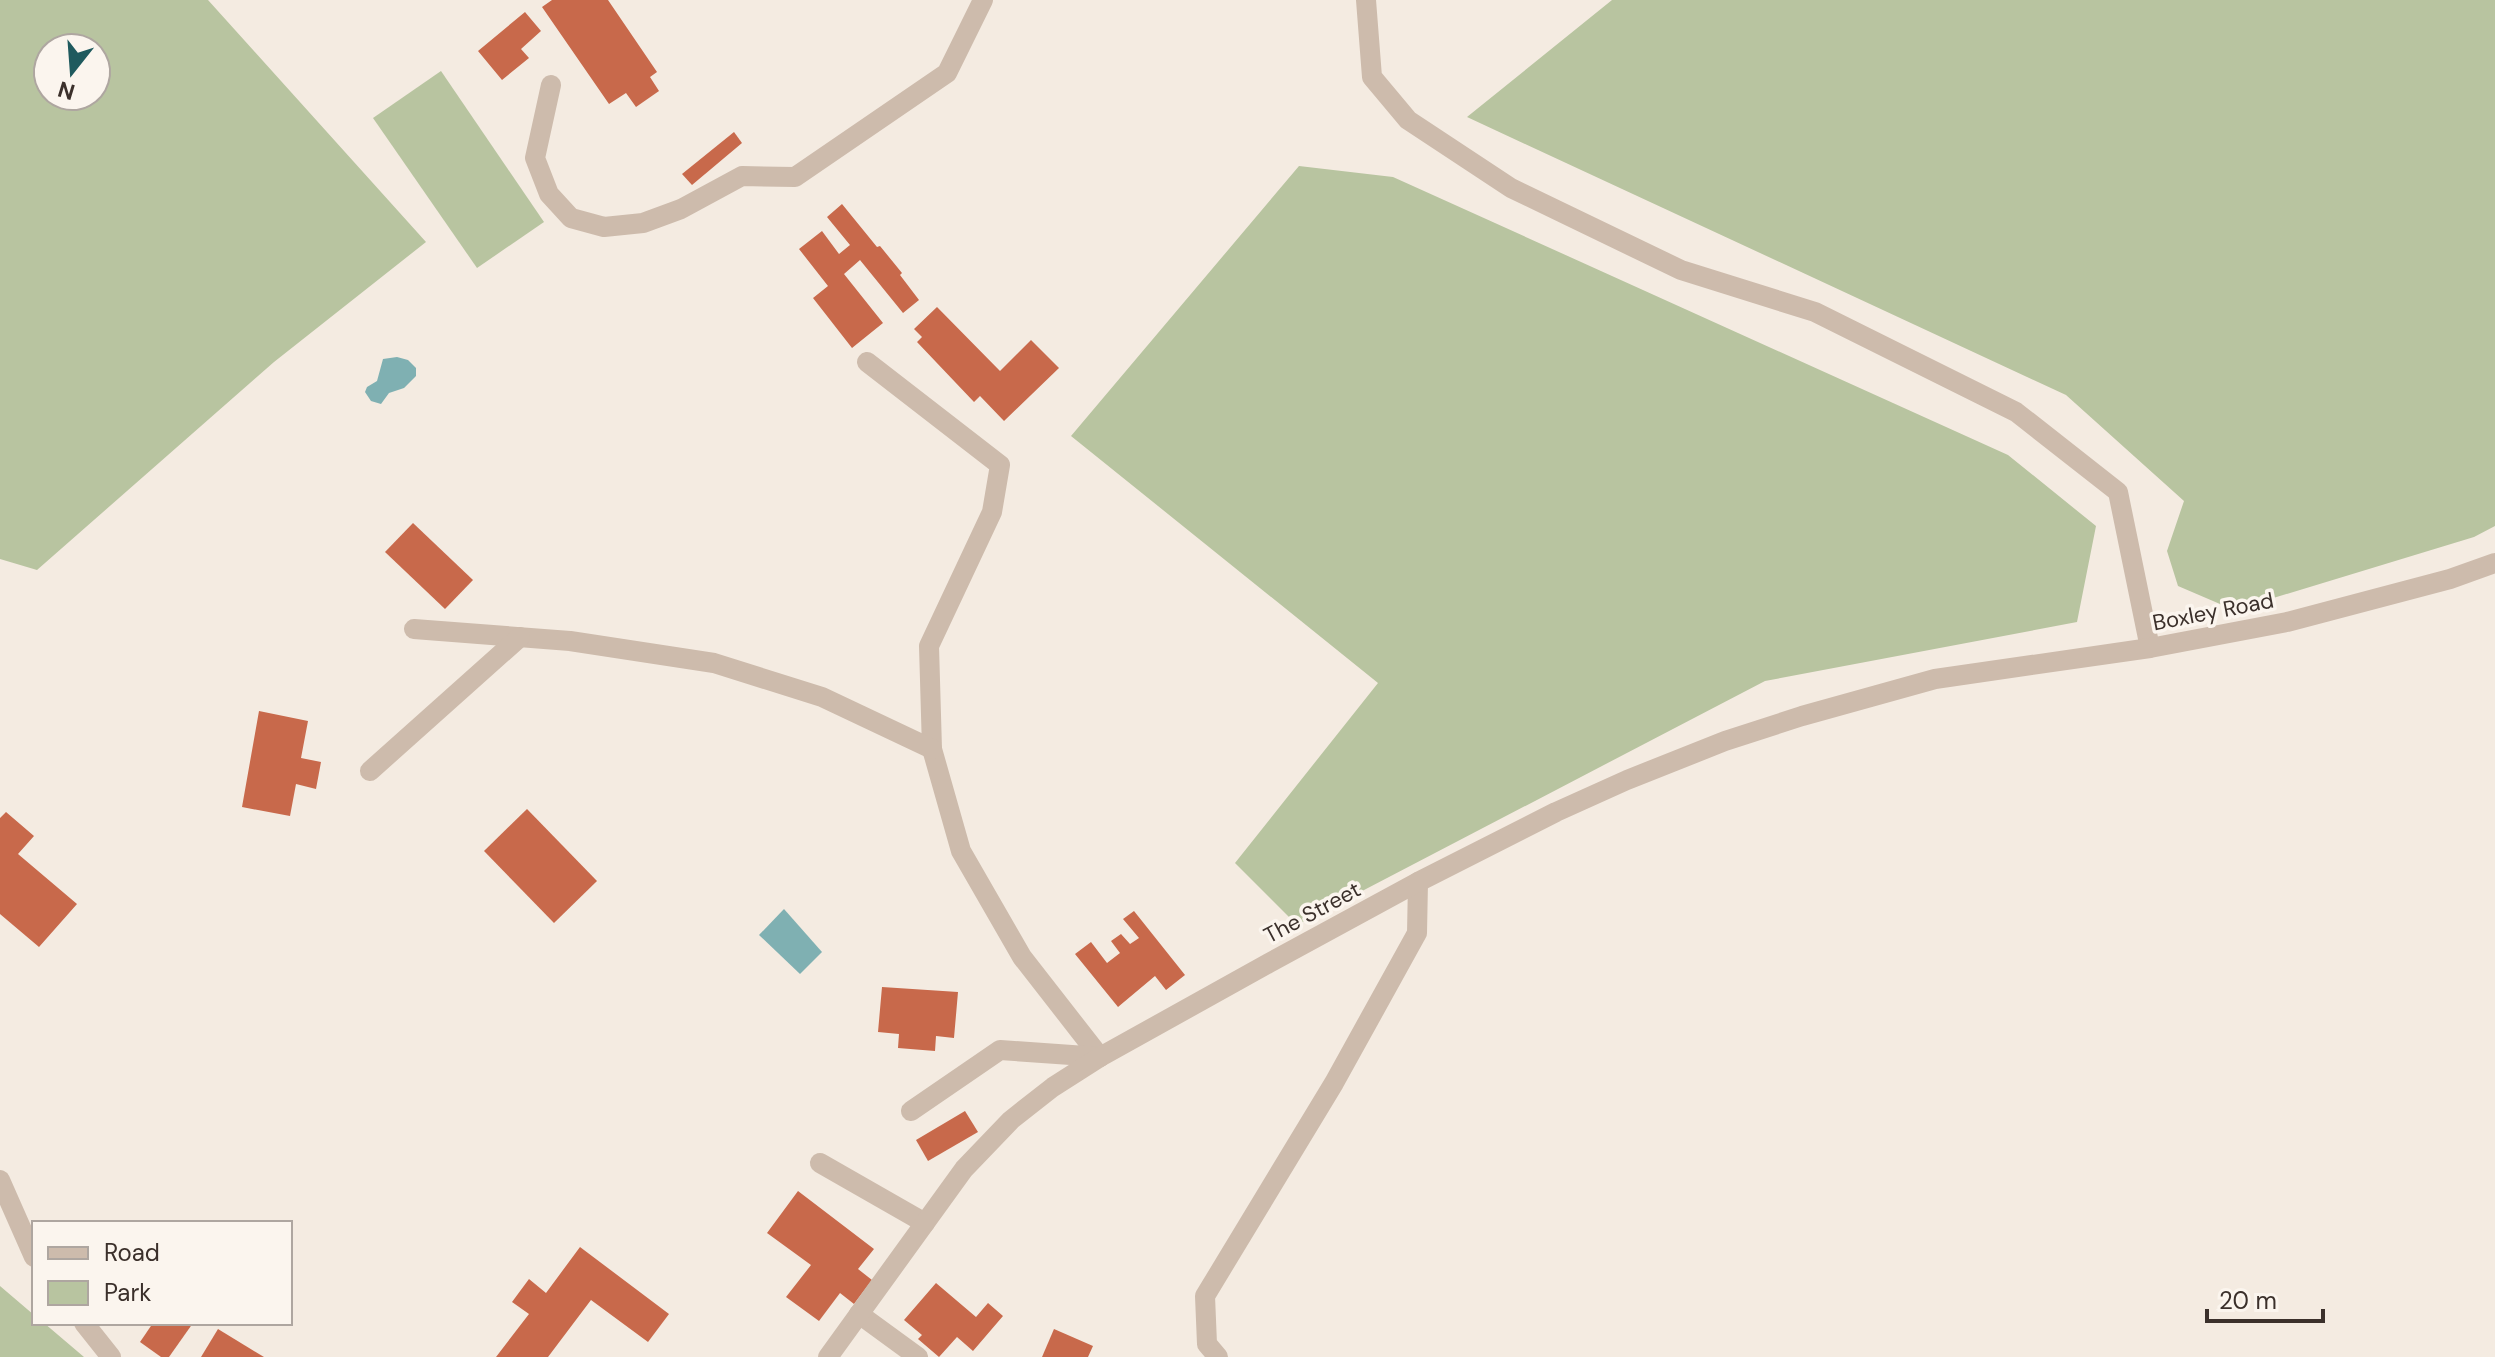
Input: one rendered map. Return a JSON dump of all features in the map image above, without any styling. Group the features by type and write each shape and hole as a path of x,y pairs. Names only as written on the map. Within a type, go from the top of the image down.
{"street":[{"path":"551,85 535,158 549,194 571,218 604,227 643,223 681,209 742,176 795,177 947,73 983,0"},
{"path":"1366,0 1372,77 1408,120 1511,188 1681,270 1815,312 2016,412 2118,492 2150,648"},
{"path":"867,362 1000,465 992,512 929,646 932,749 961,851 1022,957 1100,1057"},
{"name":"Boxley Road","path":"1935,679 2150,648 2287,622 2450,579 2495,563"},
{"path":"414,629 570,641 714,663 822,697 932,749"},
{"path":"370,771 520,637"},
{"name":"The Street","path":"828,1357 964,1169 1011,1120 1053,1087 1100,1057 1418,882 1556,812 1725,741 1935,679"},
{"path":"1218,1357 1207,1344 1205,1296 1334,1083 1417,933 1418,882"},
{"path":"911,1111 1000,1050 1100,1057"},
{"path":"820,1163 925,1223"},
{"path":"0,1180 32,1252"},
{"path":"859,1314 918,1357"},
{"path":"86,1325 111,1357"}],"green space":[{"path":"0,0 208,0 426,242 274,362 37,570 0,559"},
{"path":"1612,0 2495,0 2495,526 2474,537 2234,610 2178,586 2167,551 2184,501 2066,395 1467,117"},
{"path":"441,71 544,222 477,268 373,118"},
{"path":"1299,166 1393,177 2008,455 2096,526 2077,622 1765,681 1297,925 1235,863 1378,683 1071,436"},
{"path":"0,1286 32,1313 32,1325 46,1325 84,1357 0,1357"}],"water":[{"path":"397,357 408,360 416,368 416,376 404,388 389,393 381,404 371,401 365,392 377,381 383,359"},
{"path":"784,909 822,952 800,974 759,935"}],"building":[{"path":"552,0 608,0 657,72 650,77 659,91 636,107 626,93 609,104 542,7"},
{"path":"525,12 541,31 521,49 529,58 502,80 478,51"},
{"path":"734,132 742,143 692,185 682,174"},
{"path":"842,204 902,273 900,275 919,300 903,313 860,260 844,274 883,323 852,348 813,298 828,286 799,249 822,231 839,254 850,245 827,217"},
{"path":"937,307 1000,371 1031,340 1059,368 1004,421 980,396 974,402 917,342 922,337 914,329"},
{"path":"413,523 473,580 445,609 385,552"},
{"path":"259,711 308,721 301,758 321,762 316,789 296,784 290,816 242,807"},
{"path":"527,809 597,881 554,923 484,851"},
{"path":"6,812 34,836 18,854 77,904 39,947 0,914 0,818"},
{"path":"1134,911 1185,975 1166,990 1155,976 1118,1007 1075,954 1091,942 1107,963 1120,953 1111,941 1121,934 1130,944 1139,938 1123,919"},
{"path":"882,987 958,992 954,1038 936,1036 935,1051 898,1048 899,1034 878,1032"},
{"path":"965,1111 978,1132 928,1161 916,1140"},
{"path":"798,1191 874,1249 858,1269 872,1280 854,1304 840,1293 819,1321 786,1297 811,1265 767,1233"},
{"path":"580,1247 669,1314 648,1342 591,1300 548,1357 496,1357 529,1314 512,1302 529,1279 546,1293"},
{"path":"936,1283 976,1317 988,1303 1003,1316 973,1351 957,1337 939,1357 918,1339 922,1335 904,1320"},
{"path":"152,1325 192,1325 169,1357 161,1357 140,1342"},
{"path":"218,1329 264,1357 201,1357"},
{"path":"1054,1329 1093,1346 1088,1357 1042,1357"}]}
